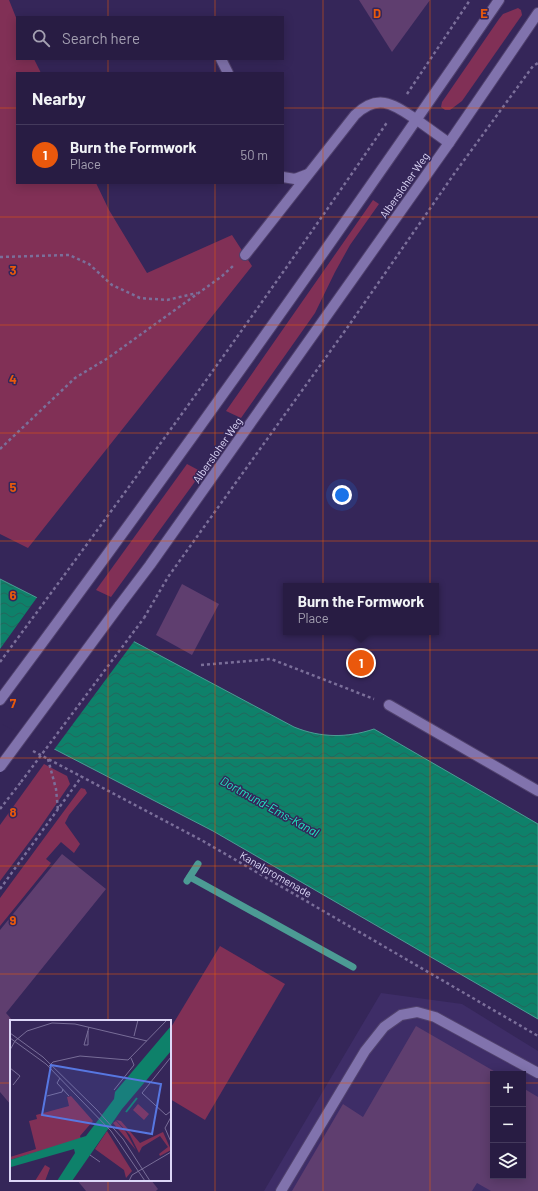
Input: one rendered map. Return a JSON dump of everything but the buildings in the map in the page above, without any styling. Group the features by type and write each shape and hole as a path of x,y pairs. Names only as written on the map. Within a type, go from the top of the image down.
{"main road":[{"path":"0,700 83,589 371,185 499,0"},
{"name":"Albersloher Weg","path":"0,767 150,565 449,143 538,13"},
{"path":"222,60 228,72"},
{"path":"245,255 355,115 365,105 381,101 398,107 449,143"},
{"path":"284,177 295,179 308,174"},
{"path":"389,705 538,792"},
{"path":"281,1191 365,1051 384,1027 401,1015 416,1012 435,1017 538,1073"}],"path":[{"path":"0,662 277,282 470,0"},
{"path":"0,809 144,618 168,577 347,328 421,221 528,73 538,63"},
{"path":"353,173 371,185"},
{"path":"403,208 421,221"},
{"path":"0,257 69,255 89,264 112,285 140,298 167,300 199,293"},
{"path":"0,449 75,378 108,358 199,293 221,277 245,255"},
{"path":"201,665 271,659 389,705"},
{"name":"Kanalpromenade","path":"27,749 82,776 203,841 538,1036"},
{"path":"48,759 56,789 58,810"},
{"path":"0,888 82,776"}],"shaded area":[{"path":"0,0 9,0 16,18 16,60 34,60 40,72 16,72 16,184 96,184 109,210 147,273 232,235 252,266 28,548 0,534"},
{"path":"518,8 521,10 522,15 462,101 450,110 445,110 441,107 442,102 499,19 503,14"},
{"path":"373,200 379,204 350,245 315,313 241,418 226,411"},
{"path":"187,464 202,472 111,597 96,590"},
{"path":"44,764 67,776 70,784 0,881 0,825"},
{"path":"81,788 85,789 87,793 69,815 65,823 80,844 74,853 61,842 46,859 51,863 0,926 0,898"},
{"path":"220,946 285,984 205,1120 171,1100 171,1027"},
{"path":"381,993 462,1004 538,1051 538,1191 264,1191"}],"water":[{"name":"Dortmund-Ems-Kanal","path":"0,579 87,623 131,640 294,727 304,731 334,736 354,734 374,729 538,824 538,1019 213,831 0,721"}],"pier":[{"path":"38,596 88,621 108,627 135,640 53,751 0,723 0,649"}],"waterway":[{"path":"187,881 198,864"},
{"path":"190,877 353,967"}],"place":[{"name":"Burn the Formwork","path":"361,663"}]}
